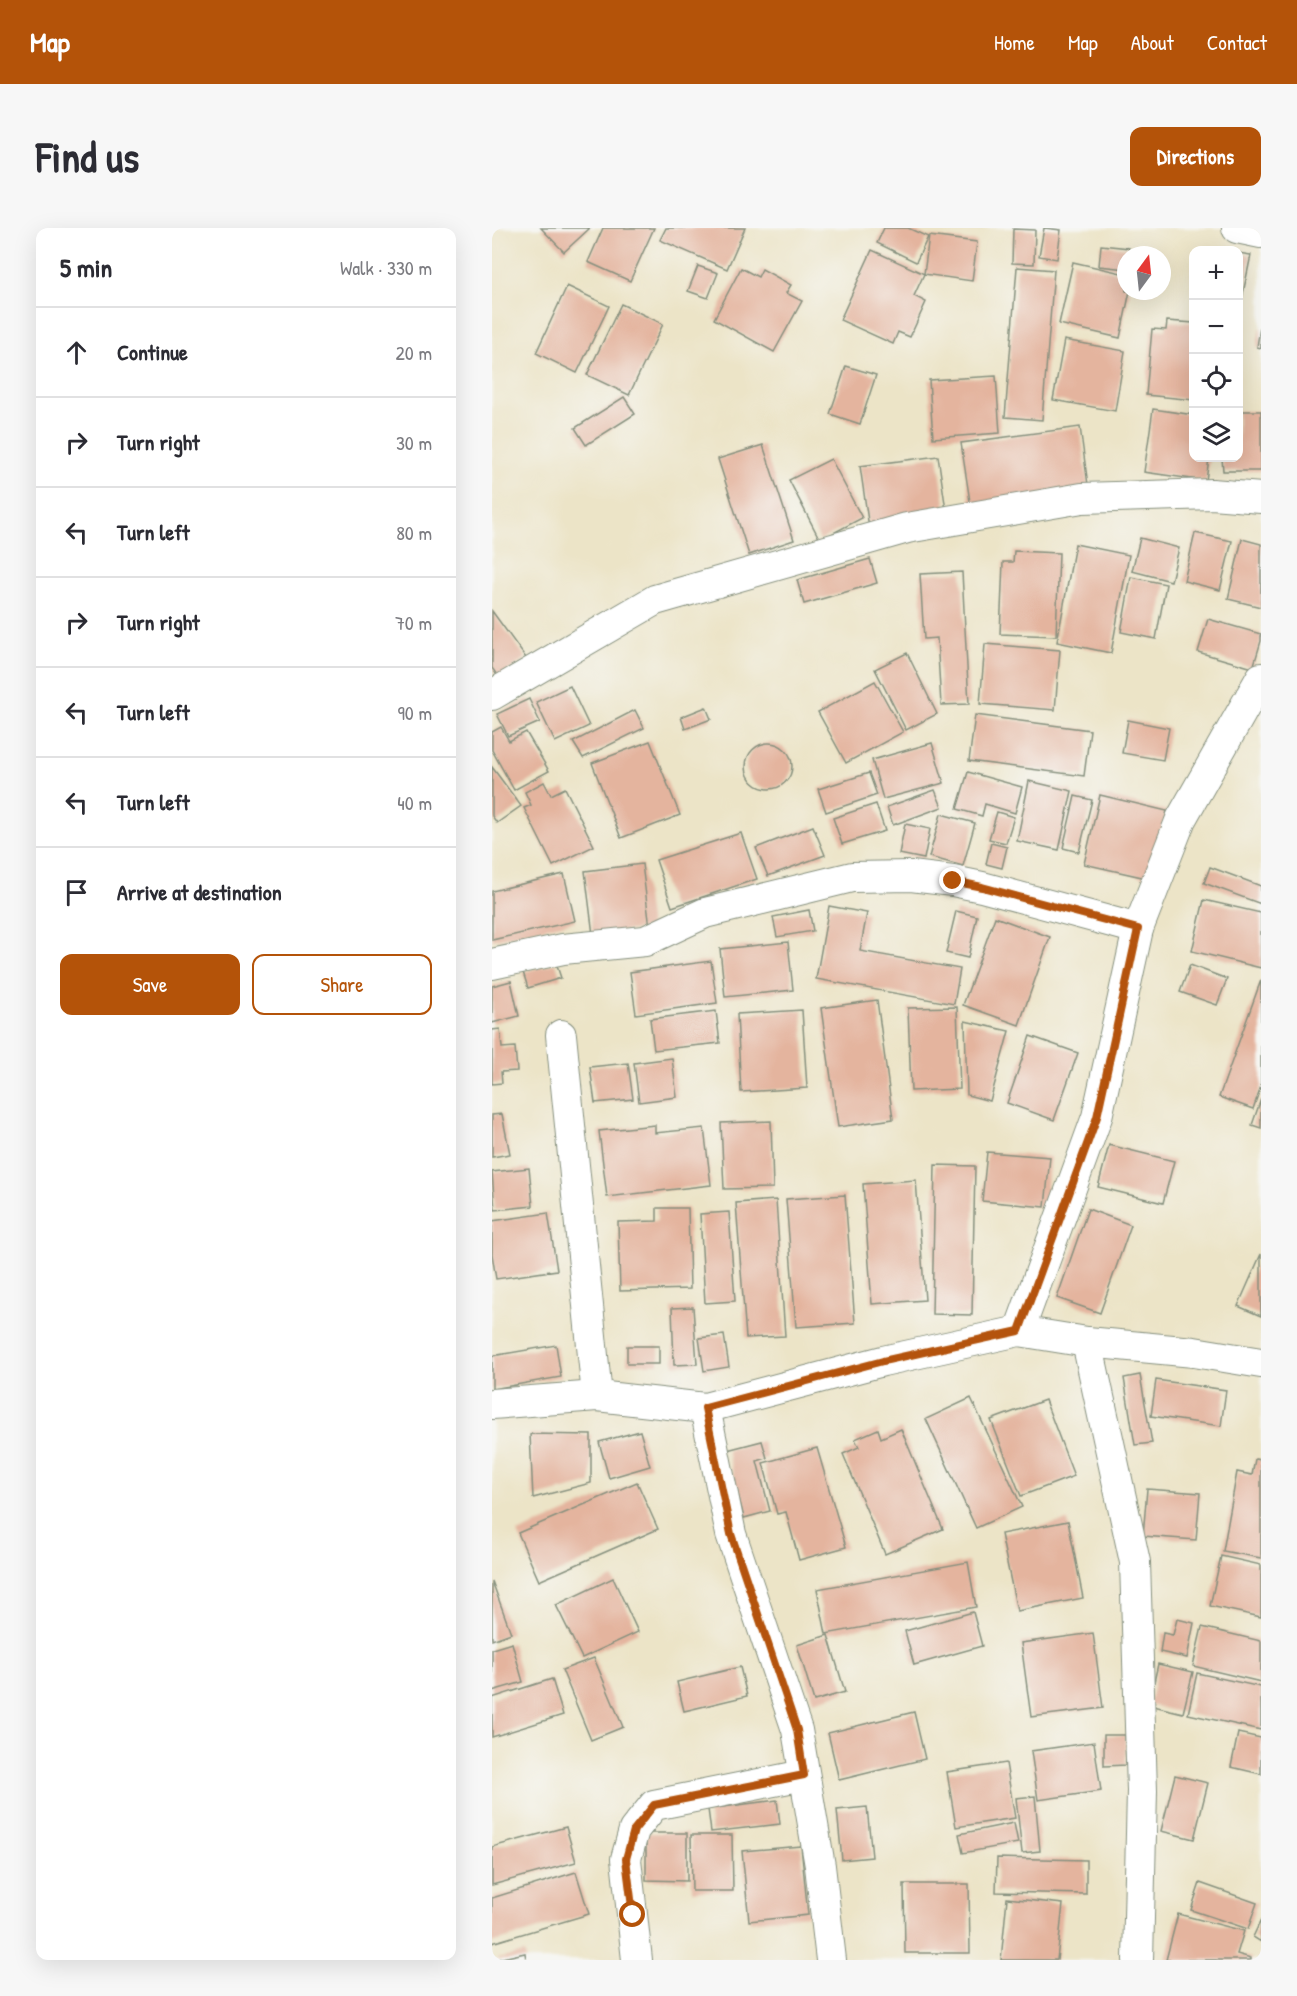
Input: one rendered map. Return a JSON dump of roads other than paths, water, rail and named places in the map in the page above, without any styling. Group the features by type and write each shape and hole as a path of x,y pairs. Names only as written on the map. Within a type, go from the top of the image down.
{"street":[{"path":"1237,228 1261,233"},
{"path":"492,695 655,600 907,528 1082,498 1212,494 1261,498"},
{"path":"1019,1331 1097,1117 1138,929 1181,819 1261,678"},
{"path":"492,964 563,949 645,941 705,913 852,877 911,876 953,881 1138,929"},
{"path":"561,1035 597,1396"},
{"path":"492,1404 597,1396 705,1408 883,1361 1019,1331 1087,1342 1194,1352 1261,1363"},
{"path":"1087,1342 1135,1563 1142,1791 1138,1960"},
{"path":"705,1408 731,1534 797,1730 820,1866 831,1960"},
{"path":"638,1960 626,1859 634,1830 654,1805 804,1775"}]}
